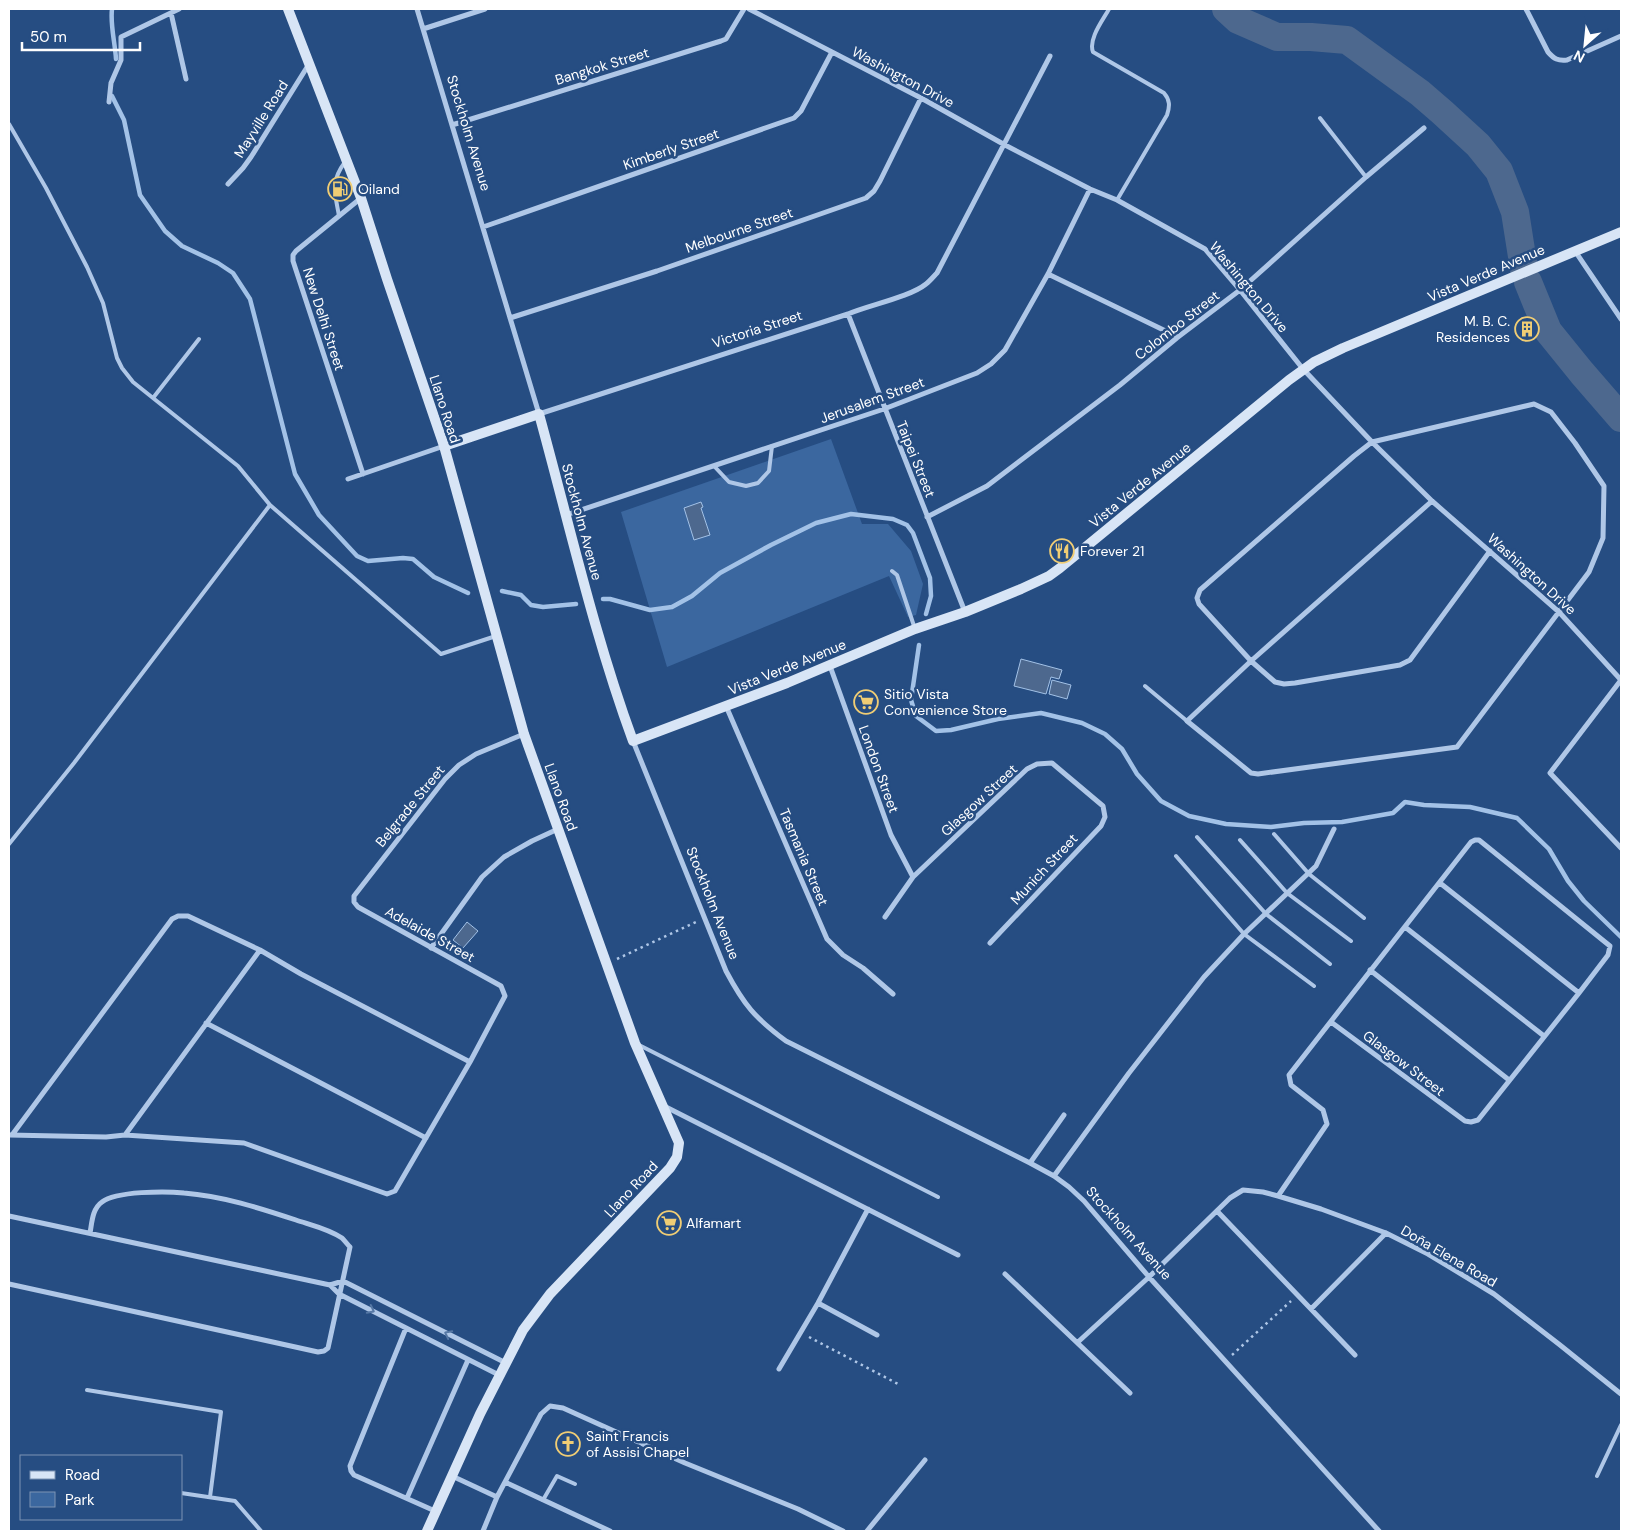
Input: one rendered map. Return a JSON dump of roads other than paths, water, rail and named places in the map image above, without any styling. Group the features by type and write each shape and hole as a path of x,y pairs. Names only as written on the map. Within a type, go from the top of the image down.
{"main road":[{"name":"Llano Road","path":"288,9 361,198 444,446 524,734 635,1043 679,1143 677,1158 655,1185 550,1294 523,1330 499,1375 435,1511 428,1531"},
{"name":"Vista Verde Avenue","path":"633,741 830,666 915,629 965,612 1036,583 1060,568 1303,370 1326,356 1621,232"},
{"name":"Victoria Street","path":"444,446 539,414"},
{"name":"Stockholm Avenue","path":"539,414 610,676 633,741"}],"street":[{"path":"109,102 111,83 121,60 121,37 179,9"},
{"name":"Stockholm Avenue","path":"417,9 539,414"},
{"path":"423,29 486,9"},
{"name":"Bangkok Street","path":"452,125 721,41 726,39 744,9"},
{"name":"Washington Drive","path":"749,9 921,98 1005,145 1090,189 1117,200 1205,249 1303,370 1372,442 1432,501 1559,612 1621,680"},
{"path":"1526,9 1553,58 1560,61 1568,60 1621,36"},
{"path":"170,13 186,79"},
{"name":"Kimberly Street","path":"483,227 794,118 801,111 832,52"},
{"name":"Victoria Street","path":"539,414 848,314 926,285 937,272 1050,56"},
{"name":"Mayville Road","path":"228,184 251,157 310,63"},
{"name":"Melbourne Street","path":"510,318 657,271 866,198 874,191 921,98"},
{"name":"Colombo Street","path":"927,517 987,486 1120,385 1178,337 1240,290 1366,177 1424,128"},
{"name":"Jerusalem Street","path":"566,515 884,409 977,373 991,364 1005,350 1048,274 1090,189"},
{"name":"New Delhi Street","path":"361,198 296,251 293,260 363,474"},
{"path":"1574,251 1621,319"},
{"path":"1048,274 1178,337"},
{"name":"Taipei Street","path":"848,314 965,612"},
{"path":"1432,501 1251,661 1187,722 1251,773 1258,774 1457,747 1589,572 1603,538 1604,486 1551,412 1534,404 1372,442 1200,590 1197,598 1198,604 1251,661 1275,682 1284,684 1400,665 1410,660 1490,551"},
{"name":"Victoria Street","path":"348,479 444,446"},
{"name":"London Street","path":"830,666 891,836 913,878"},
{"path":"1621,680 1550,773 1550,776 1621,848"},
{"name":"Tasmania Street","path":"726,706 827,939 843,955 863,968 893,994"},
{"name":"Belgrade Street","path":"354,896 445,779 459,765 476,754 524,734"},
{"name":"Stockholm Avenue","path":"633,741 726,971 738,994 751,1012 786,1041 1030,1163 1054,1176 1069,1187 1084,1201 1149,1277 1379,1531"},
{"name":"Glasgow Street","path":"885,917 913,878 1027,769 1037,764 1052,763 1103,806"},
{"name":"Munich Street","path":"990,943 1101,826 1105,817 1103,806"},
{"path":"431,948 482,877 504,857 558,829"},
{"path":"1054,1176 1183,1003 1244,934 1308,874 1322,856 1334,829"},
{"path":"1278,1196 1327,1124 1323,1110 1291,1084 1289,1075 1370,970 1440,883 1470,842 1479,840 1610,946 1608,955 1509,1080 1370,970"},
{"path":"1440,883 1579,993"},
{"name":"Adelaide Street","path":"354,896 354,902 358,907 500,986 504,996 470,1062"},
{"path":"178,916 188,916 260,950 301,974 470,1062 395,1191 387,1194 244,1143 125,1136 10,1135 172,919 178,916"},
{"path":"1405,927 1544,1036"},
{"path":"125,1136 260,950"},
{"name":"Glasgow Street","path":"1331,1022 1465,1121 1478,1120 1509,1080"},
{"path":"206,1023 426,1138"},
{"path":"661,1105 958,1254"},
{"path":"1030,1163 1064,1115"},
{"name":"Doña Elena Road","path":"1078,1342 1149,1277 1230,1198 1243,1190 1263,1192 1321,1209 1386,1233 1428,1254 1494,1294 1560,1344 1621,1394"},
{"path":"9,1284 318,1352 328,1348 350,1247 344,1239 316,1226 257,1208 216,1198 185,1193 160,1192 110,1198 101,1202 96,1209 90,1233"},
{"path":"779,1369 818,1303 868,1209"},
{"path":"1217,1211 1355,1355"},
{"path":"9,1216 330,1285 343,1281 506,1363"},
{"path":"1311,1309 1386,1233"},
{"path":"1005,1274 1130,1393"},
{"path":"330,1285 339,1294 499,1375"},
{"path":"818,1303 877,1335"},
{"path":"406,1328 350,1466 354,1475 435,1511"},
{"path":"407,1498 468,1360"},
{"path":"483,1531 497,1497 541,1414 550,1406 564,1408 685,1463 798,1509 843,1531"},
{"path":"867,1531 925,1460"},
{"path":"452,1476 497,1497"},
{"path":"505,1482 610,1531"}],"lane":[{"path":"1109,9 1093,40 1093,52 1164,93 1168,98 1170,106 1117,200"},
{"path":"1320,118 1366,177"},
{"path":"9,124 46,188 87,267 102,303 117,358 133,382 238,466 270,505 441,654 496,636"},
{"path":"339,216 334,188 335,179 338,171 347,160"},
{"path":"153,398 199,339"},
{"path":"714,466 729,482 746,486 758,483 769,470 772,446"},
{"path":"9,844 74,763 270,505"},
{"path":"892,571 897,575 915,629"},
{"path":"1145,686 1187,722"},
{"path":"1274,834 1308,874 1364,918"},
{"path":"1197,837 1266,914 1330,964"},
{"path":"1240,840 1287,894 1350,941"},
{"path":"1176,856 1244,934 1314,986"},
{"path":"635,1043 938,1197"},
{"path":"87,1390 221,1412 210,1497"},
{"path":"1597,1476 1621,1425"},
{"path":"543,1500 557,1476 575,1484"},
{"path":"182,1493 235,1501 261,1531"}],"waterway":[{"path":"112,9 116,59"},
{"path":"1226,9 1238,20 1277,37 1347,40 1420,93 1442,112 1478,145 1499,171 1515,212 1524,269"},
{"path":"112,96 124,120 140,195 165,231 182,246 218,263 233,273 250,299 295,474 319,515 357,556 368,561 413,559 434,577 468,593"},
{"path":"1528,282 1548,331 1621,418"},
{"path":"603,599 610,599 650,610 672,607 692,596 720,573 771,545 816,523 851,514 893,519 907,525 913,533 930,578 931,596 926,614"},
{"path":"502,591 521,595 531,605 543,607 576,604"},
{"path":"919,645 911,700 916,716 936,731 951,730 998,719 1041,713 1082,723 1105,734 1122,749 1137,774 1161,801 1189,816 1226,824 1271,827 1304,823 1342,822 1393,813 1405,802 1424,805 1470,807 1517,818 1549,849 1568,881 1584,901 1621,937"}],"place":[{"name":"Oiland","path":"340,189"},
{"name":"M. B. C. Residences","path":"1527,329"},
{"name":"Forever 21","path":"1062,551"},
{"name":"Sitio Vista Convenience Store","path":"866,702"},
{"name":"Alfamart","path":"669,1223"},
{"name":"Saint Francis of Assisi Chapel","path":"568,1444"}]}
